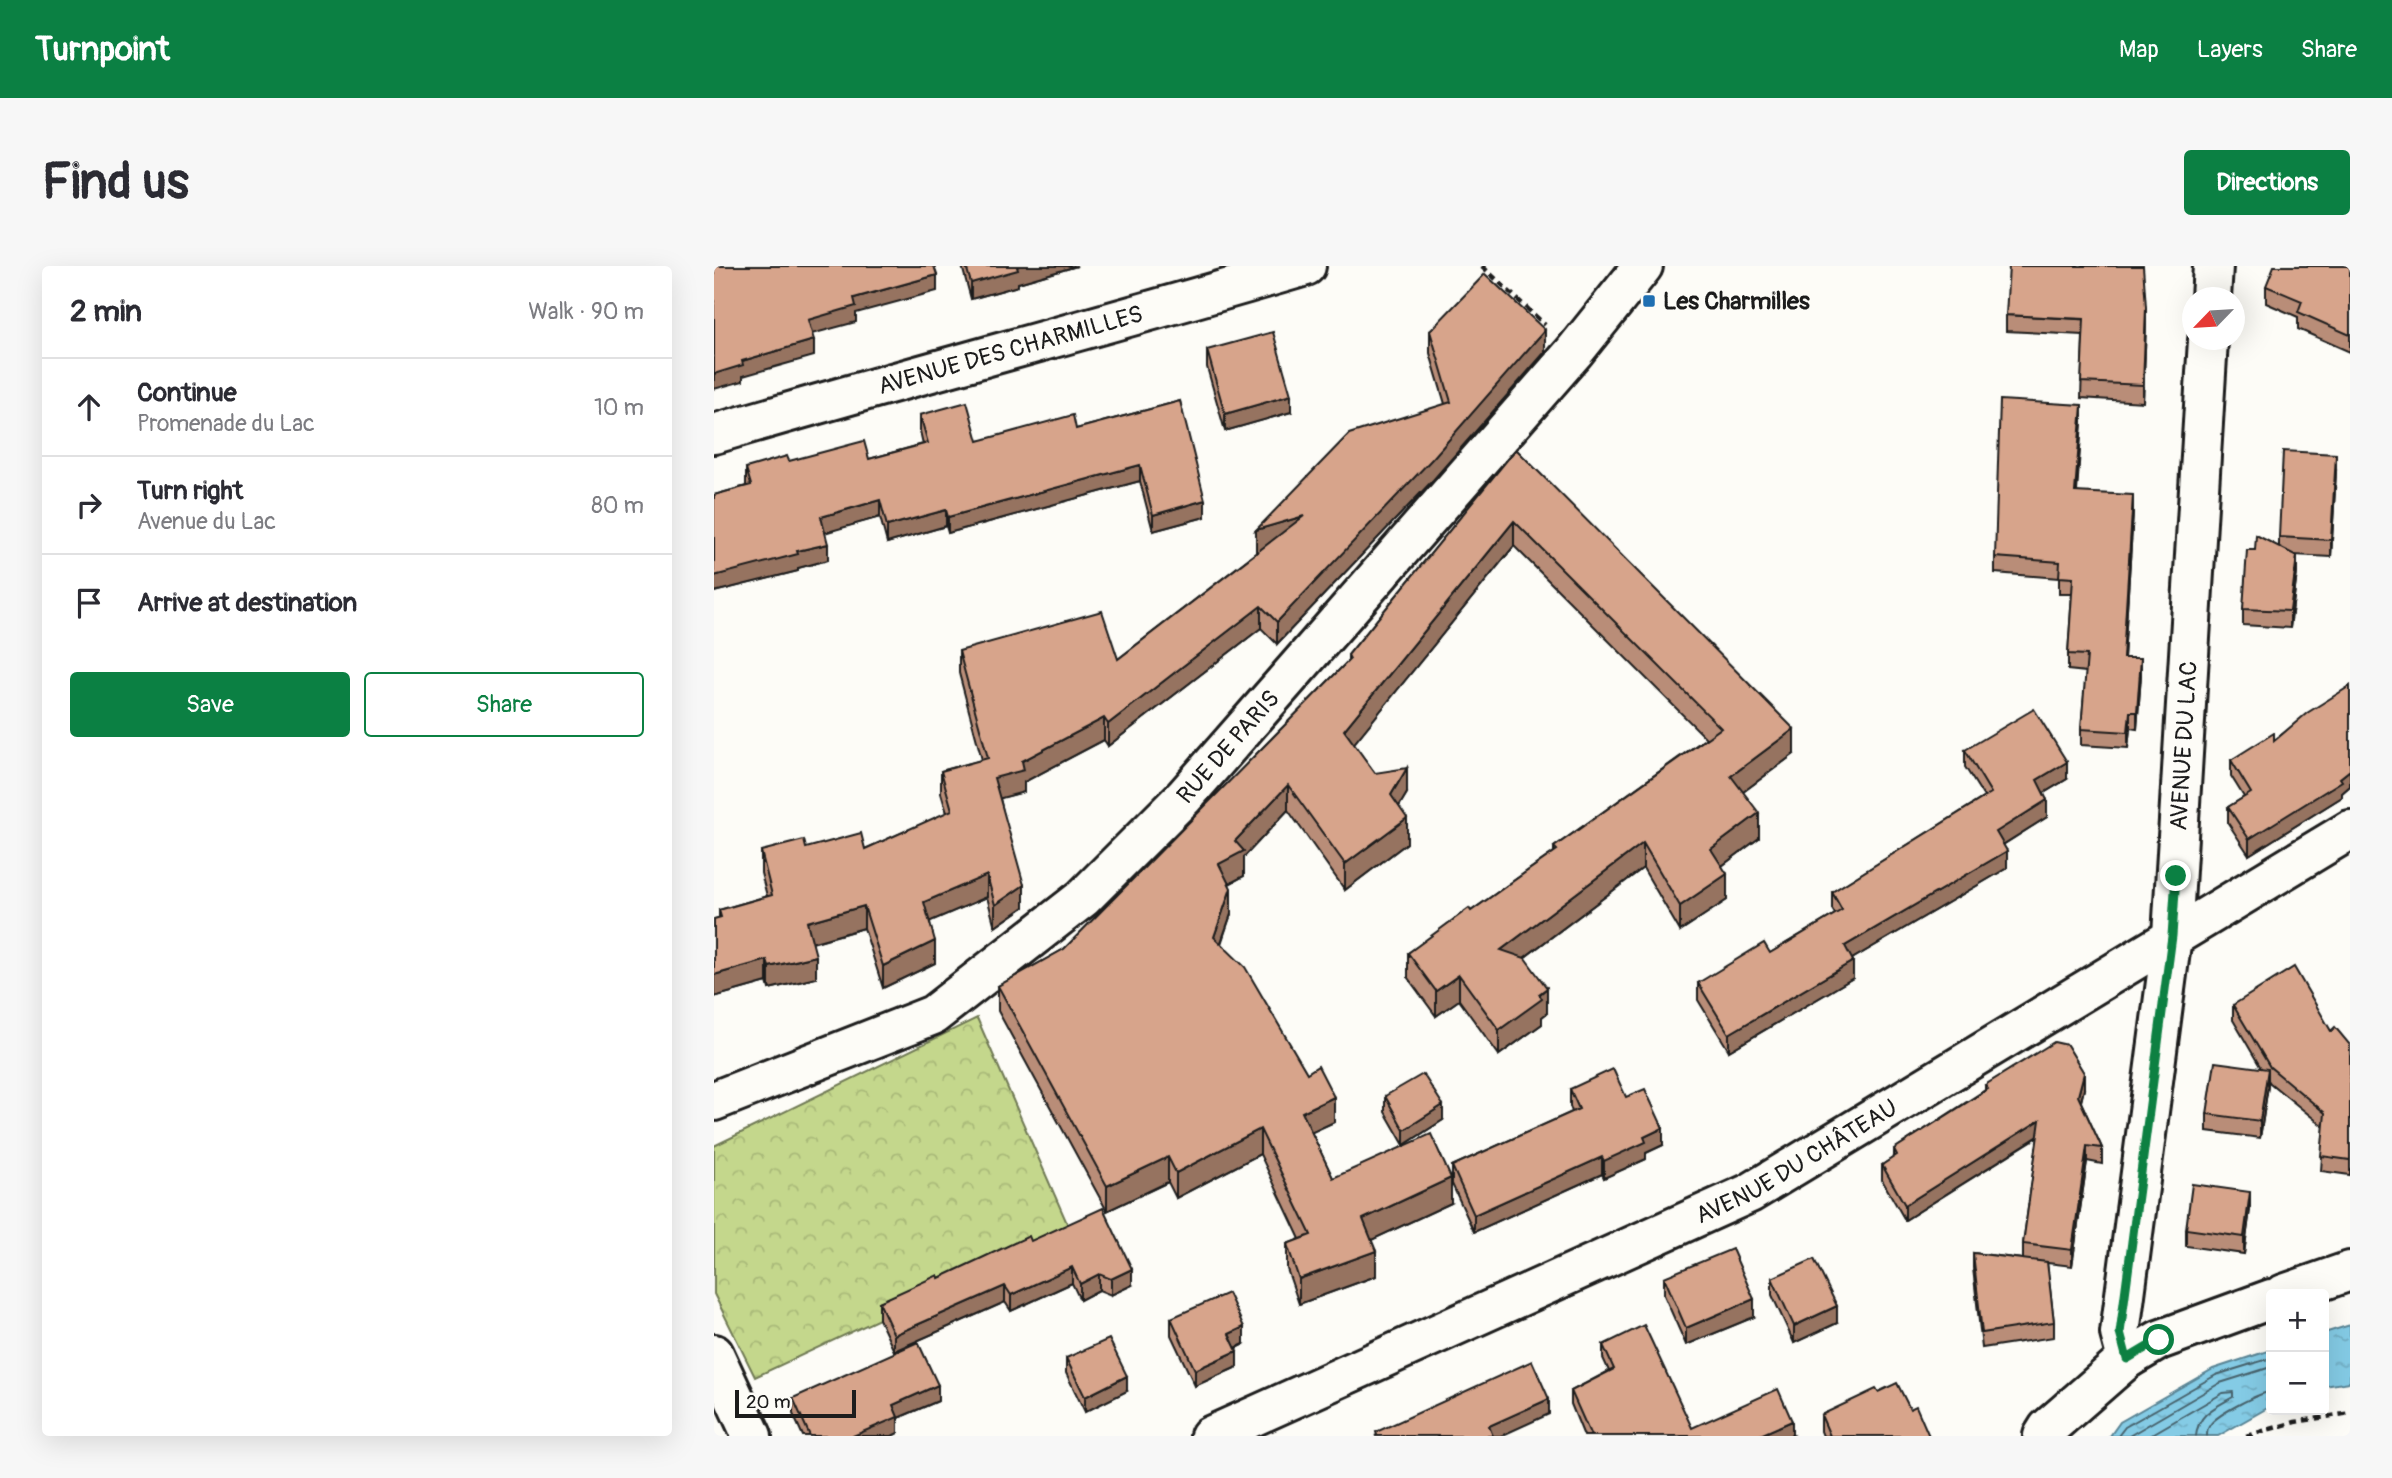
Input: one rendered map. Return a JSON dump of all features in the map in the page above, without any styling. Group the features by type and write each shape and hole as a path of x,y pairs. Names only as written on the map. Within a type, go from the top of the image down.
{"street":[{"name":"AVENUE DES CHARMILLES","path":"714,434 1306,266"},
{"name":"RUE DE PARIS","path":"714,1101 933,1015 1083,898 1184,797 1574,352 1643,266"},
{"path":"2212,287 2213,266"},
{"name":"AVENUE DU LAC","path":"2127,1359 2120,1333 2172,936 2207,350"},
{"name":"AVENUE DU CHÂTEAU","path":"1210,1436 1750,1193 2350,830"},
{"path":"2298,1289 2350,1271"},
{"path":"2043,1436 2127,1359 2159,1340 2266,1301"},
{"path":"714,1354 735,1423"}],"path":[{"path":"1482,266 1574,352"},
{"path":"2246,1436 2295,1422 2350,1413"}],"green space":[{"path":"977,1018 1070,1230 755,1377 714,1294 714,1146"}],"water":[{"path":"2350,1325 2350,1382 2329,1385 2329,1331"},
{"path":"2266,1352 2266,1409 2218,1436 2110,1436 2120,1422 2213,1369"}],"building":[{"path":"714,266 934,266 937,275 854,298 856,306 808,320 814,340 742,361 743,365 714,374"},
{"path":"966,266 1019,266 1018,270 971,283"},
{"path":"2009,266 2143,266 2146,307 2143,385 2081,382 2084,319 2006,315"},
{"path":"2274,266 2350,267 2350,335 2298,312 2302,301 2266,286"},
{"path":"1485,274 1545,330 1433,458 1277,622 1261,606 1108,724 1104,718 1022,761 1024,770 994,778 1024,885 995,905 987,875 924,902 935,941 883,966 864,906 807,922 816,956 769,967 767,960 714,975 714,919 721,917 719,910 772,895 761,851 804,840 806,848 861,833 865,849 952,810 941,771 988,758 959,651 1102,611 1118,659 1304,516 1256,530 1349,434 1451,402 1430,331"},
{"path":"1273,332 1291,395 1225,414 1207,350"},
{"path":"2000,400 2082,405 2075,492 2133,495 2123,658 2141,658 2137,712 2130,712 2128,732 2081,729 2087,655 2068,654 2073,578 2059,577 2060,562 1995,557"},
{"path":"1180,401 1205,500 1153,515 1140,465 948,517 946,510 887,526 880,500 821,517 828,544 714,576 714,495 751,485 746,468 787,456 789,461 864,441 869,459 928,443 920,415 967,402 978,441 1073,415 1076,429"},
{"path":"1516,449 1794,729 1731,776 1759,813 1711,849 1727,874 1680,906 1643,843 1501,950 1525,958 1547,988 1539,994 1542,999 1499,1030 1459,975 1436,991 1408,953 1469,908 1471,911 1557,850 1554,847 1721,728 1514,521 1344,730 1375,773 1407,768 1391,795 1407,818 1345,864 1288,785 1235,841 1244,851 1219,864 1231,888 1214,937 1245,967 1307,1073 1318,1066 1334,1097 1302,1112 1333,1178 1431,1134 1451,1178 1363,1219 1376,1251 1299,1279 1287,1244 1311,1235 1260,1129 1176,1173 1168,1157 1107,1186 998,986 1064,949 1350,659 1348,655"},
{"path":"2283,451 2336,454 2331,540 2279,537"},
{"path":"2256,535 2297,556 2290,611 2243,609 2247,550 2255,550"},
{"path":"2350,686 2350,770 2340,778 2342,781 2249,839 2228,807 2251,793 2231,760 2274,733 2274,741 2307,713"},
{"path":"2034,709 2067,762 2037,780 2047,800 1996,832 2007,851 1845,946 1853,961 1729,1034 1698,983 1764,943 1770,953 1842,910 1832,892 1991,793 1965,750"},
{"path":"2294,967 2331,1031 2335,1027 2350,1045 2350,1160 2321,1156 2325,1113 2270,1067 2233,1005"},
{"path":"2054,1042 2067,1045 2084,1073 2078,1096 2102,1148 2087,1146 2072,1250 2023,1244 2040,1120 1905,1205 1882,1165 1897,1155 1894,1149 1988,1089 1985,1085"},
{"path":"2215,1062 2268,1069 2260,1121 2207,1114"},
{"path":"1613,1069 1626,1097 1645,1089 1663,1128 1644,1137 1646,1142 1604,1161 1602,1157 1474,1215 1452,1166 1579,1109 1570,1089"},
{"path":"1423,1074 1443,1105 1404,1130 1385,1096"},
{"path":"2192,1184 2250,1192 2244,1237 2186,1229"},
{"path":"1103,1208 1132,1269 1111,1279 1099,1274 1080,1284 1072,1267 1011,1295 1005,1286 894,1335 879,1302 938,1275 939,1278 1029,1236 1031,1241"},
{"path":"1732,1249 1754,1299 1686,1328 1664,1277"},
{"path":"1973,1253 2047,1262 2054,1322 1982,1333"},
{"path":"1814,1259 1837,1306 1794,1326 1772,1278"},
{"path":"1228,1293 1244,1327 1229,1334 1237,1351 1195,1370 1171,1318"},
{"path":"1644,1325 1692,1428 1778,1389 1792,1421 1758,1436 1591,1436 1571,1391 1614,1369 1603,1345"},
{"path":"1109,1339 1127,1376 1085,1397 1066,1358"},
{"path":"918,1342 938,1385 893,1405 898,1417 853,1436 810,1436 793,1398"},
{"path":"1532,1361 1549,1399 1489,1426 1493,1436 1375,1436 1376,1432"},
{"path":"1897,1383 1910,1409 1916,1406 1929,1436 1830,1436 1821,1415 1876,1389 1878,1392"}],"place":[{"name":"Les Charmilles","path":"1649,301"}],"route":[{"path":"2159,1340 2127,1359 2120,1333 2172,936 2176,876"}]}
